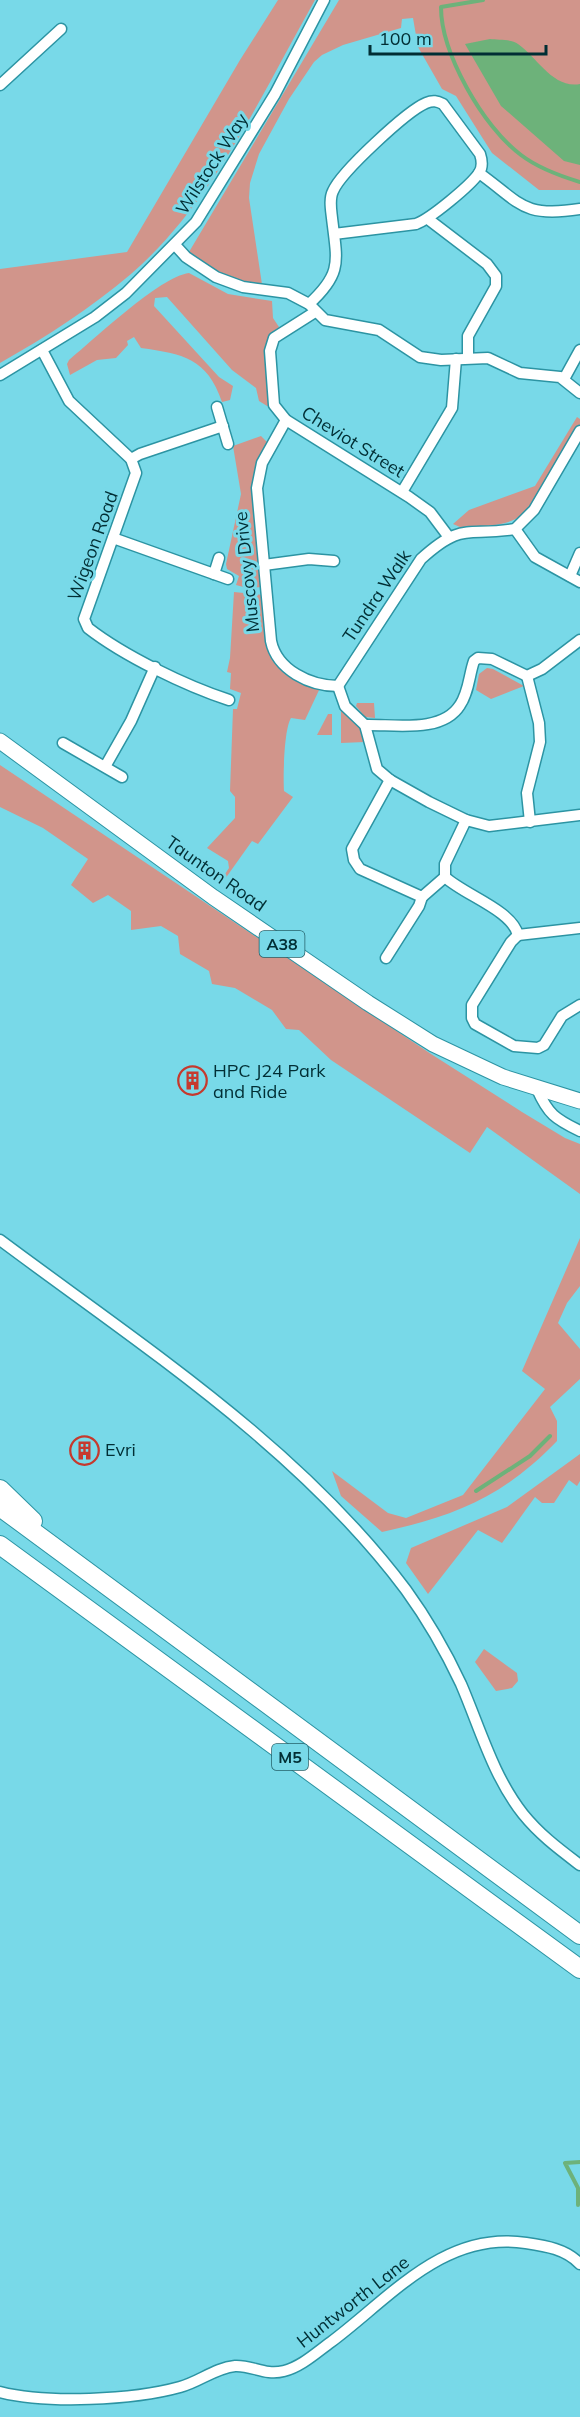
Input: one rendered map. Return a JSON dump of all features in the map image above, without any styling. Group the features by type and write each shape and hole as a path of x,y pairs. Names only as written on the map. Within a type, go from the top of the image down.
{"highway":[{"name":"M5","path":"0,1489 64,1552"},
{"name":"M5","path":"0,1507 580,1935"},
{"name":"M5","path":"0,1545 580,1969"}],"main road":[{"name":"Taunton Road","path":"2,744 213,897 368,1003 468,1062 537,1089 580,1101"}],"street":[{"name":"Wilstock Way","path":"0,375 111,305 175,245 212,200 275,94 324,0"},
{"path":"0,86 61,29"},
{"path":"312,308 333,279 334,234 330,201 337,185 369,150 418,107 428,102 443,104 480,154 482,162 479,173 428,219 416,224 334,234"},
{"path":"479,173 507,197 525,208 547,213 580,209"},
{"path":"428,219 488,264 496,276 496,286 468,336 468,357"},
{"path":"175,245 186,257 216,278 243,287 288,293 333,323 367,326 379,330 420,357 488,358 520,373 551,374 564,379 580,393"},
{"name":"Cheviot Street","path":"312,308 271,343 274,405 286,420 430,512 448,536"},
{"path":"42,350 69,401 131,459 223,426"},
{"path":"564,379 580,350"},
{"path":"402,492 452,408 456,359"},
{"path":"217,407 228,444"},
{"name":"Muscovy Drive","path":"286,420 267,452 258,476 257,502 271,641 278,659 304,678 325,686 338,686"},
{"path":"448,536 465,531 515,529 534,510 580,431"},
{"name":"Wigeon Road","path":"131,459 136,473 135,481 84,619 88,628 96,634 155,668 229,700"},
{"path":"515,529 535,557 580,582"},
{"name":"Tundra Walk","path":"338,686 416,566 448,536"},
{"path":"113,538 228,579"},
{"path":"570,576 580,553"},
{"path":"214,574 219,558"},
{"path":"264,565 309,559 334,561"},
{"path":"527,676 542,669 580,640"},
{"path":"364,725 427,724 450,717 461,704 474,661 478,658 492,659 527,676 539,723 540,742 527,793 530,822"},
{"path":"106,765 131,721 155,668"},
{"path":"338,686 345,706 364,725 377,769 390,780 466,820 489,826 580,815"},
{"path":"63,743 106,765 122,777"},
{"path":"390,780 352,849 354,860 360,869 422,897"},
{"path":"466,820 445,864 445,877 453,885 503,915 518,935"},
{"path":"386,958 419,906 422,897 445,877"},
{"path":"580,928 518,935 511,942 475,999 471,1012 475,1024 514,1046 538,1048 544,1045 562,1016 580,1005"},
{"path":"537,1089 544,1107 555,1119 580,1131"},
{"path":"0,1240 244,1424 340,1513 407,1591 434,1633 460,1683 503,1784 522,1813 542,1836 580,1866"},
{"name":"Huntworth Lane","path":"0,2392 15,2396 91,2400 181,2387 214,2372 237,2366 261,2373 284,2371 297,2366 350,2328 402,2282 436,2260 476,2246 517,2241 549,2246 573,2256 580,2264"}],"shaded area":[{"path":"278,0 315,0 234,145 187,214 161,245 116,287 68,322 0,363 0,269 127,252"},
{"path":"339,0 580,0 580,190 539,190 492,153 456,96 442,89 418,47 413,18 402,19 401,28 343,45 322,55 314,62 289,99 259,154 250,183 249,198 263,291 254,290 186,257"},
{"path":"490,39 515,42 554,77 562,82 580,84 580,165 564,161 501,106 465,44"},
{"path":"189,273 228,294 272,301 273,318 279,327 266,344 272,409 259,401 256,388 232,370 167,297 155,298 154,306 219,377 233,386 230,400 222,402 209,376 192,361 181,356 141,348 134,337 127,341 128,345 116,358 97,360 70,375 67,364 69,360 110,324 161,285"},
{"path":"577,417 580,419 580,424 559,463 541,493 521,515 511,521 492,525 460,527 453,524 469,510 535,486"},
{"path":"261,436 267,442 262,453 263,587 247,588 236,585 239,576 227,569 226,564 241,494 233,446"},
{"path":"234,592 263,595 271,650 320,688 305,720 291,718 287,732 284,753 284,791 293,797 258,844 252,841 225,879 223,877 229,868 228,861 207,848 235,818 235,797 230,791 233,709 237,709 241,693 230,689 231,673 227,672"},
{"path":"487,668 524,686 491,699 476,690 479,674"},
{"path":"357,703 374,703 375,718 365,717 356,706"},
{"path":"341,706 365,734 365,742 341,743"},
{"path":"328,714 332,714 332,735 317,735"},
{"path":"0,765 431,1054 565,1138 580,1144 580,1194 487,1127 470,1153 331,1060 299,1030 286,1029 272,1010 235,988 212,984 209,971 180,954 178,936 161,926 131,930 131,911 108,895 93,903 71,885 88,859 43,828 0,807"},
{"path":"580,1238 580,1286 567,1303 558,1323 580,1349 580,1379 550,1407 557,1421 557,1441 518,1476 477,1501 433,1519 382,1532 341,1496 332,1471 388,1513 406,1518 463,1495 545,1389 522,1371"},
{"path":"580,1454 580,1481 577,1486 569,1480 554,1503 542,1503 535,1497 502,1543 478,1530 428,1594 406,1563 411,1548 507,1507"},
{"path":"484,1649 517,1673 518,1681 512,1688 496,1691 475,1662"}],"waterway":[{"path":"483,0 441,7 448,46 467,88 492,127 521,155 549,171 580,182"},
{"path":"476,1491 530,1456 550,1436"},
{"path":"578,2205 578,2188 565,2163 580,2162"}],"place":[{"name":"HPC J24 Park and Ride","path":"192,1081"},
{"name":"Evri","path":"84,1450"}]}
